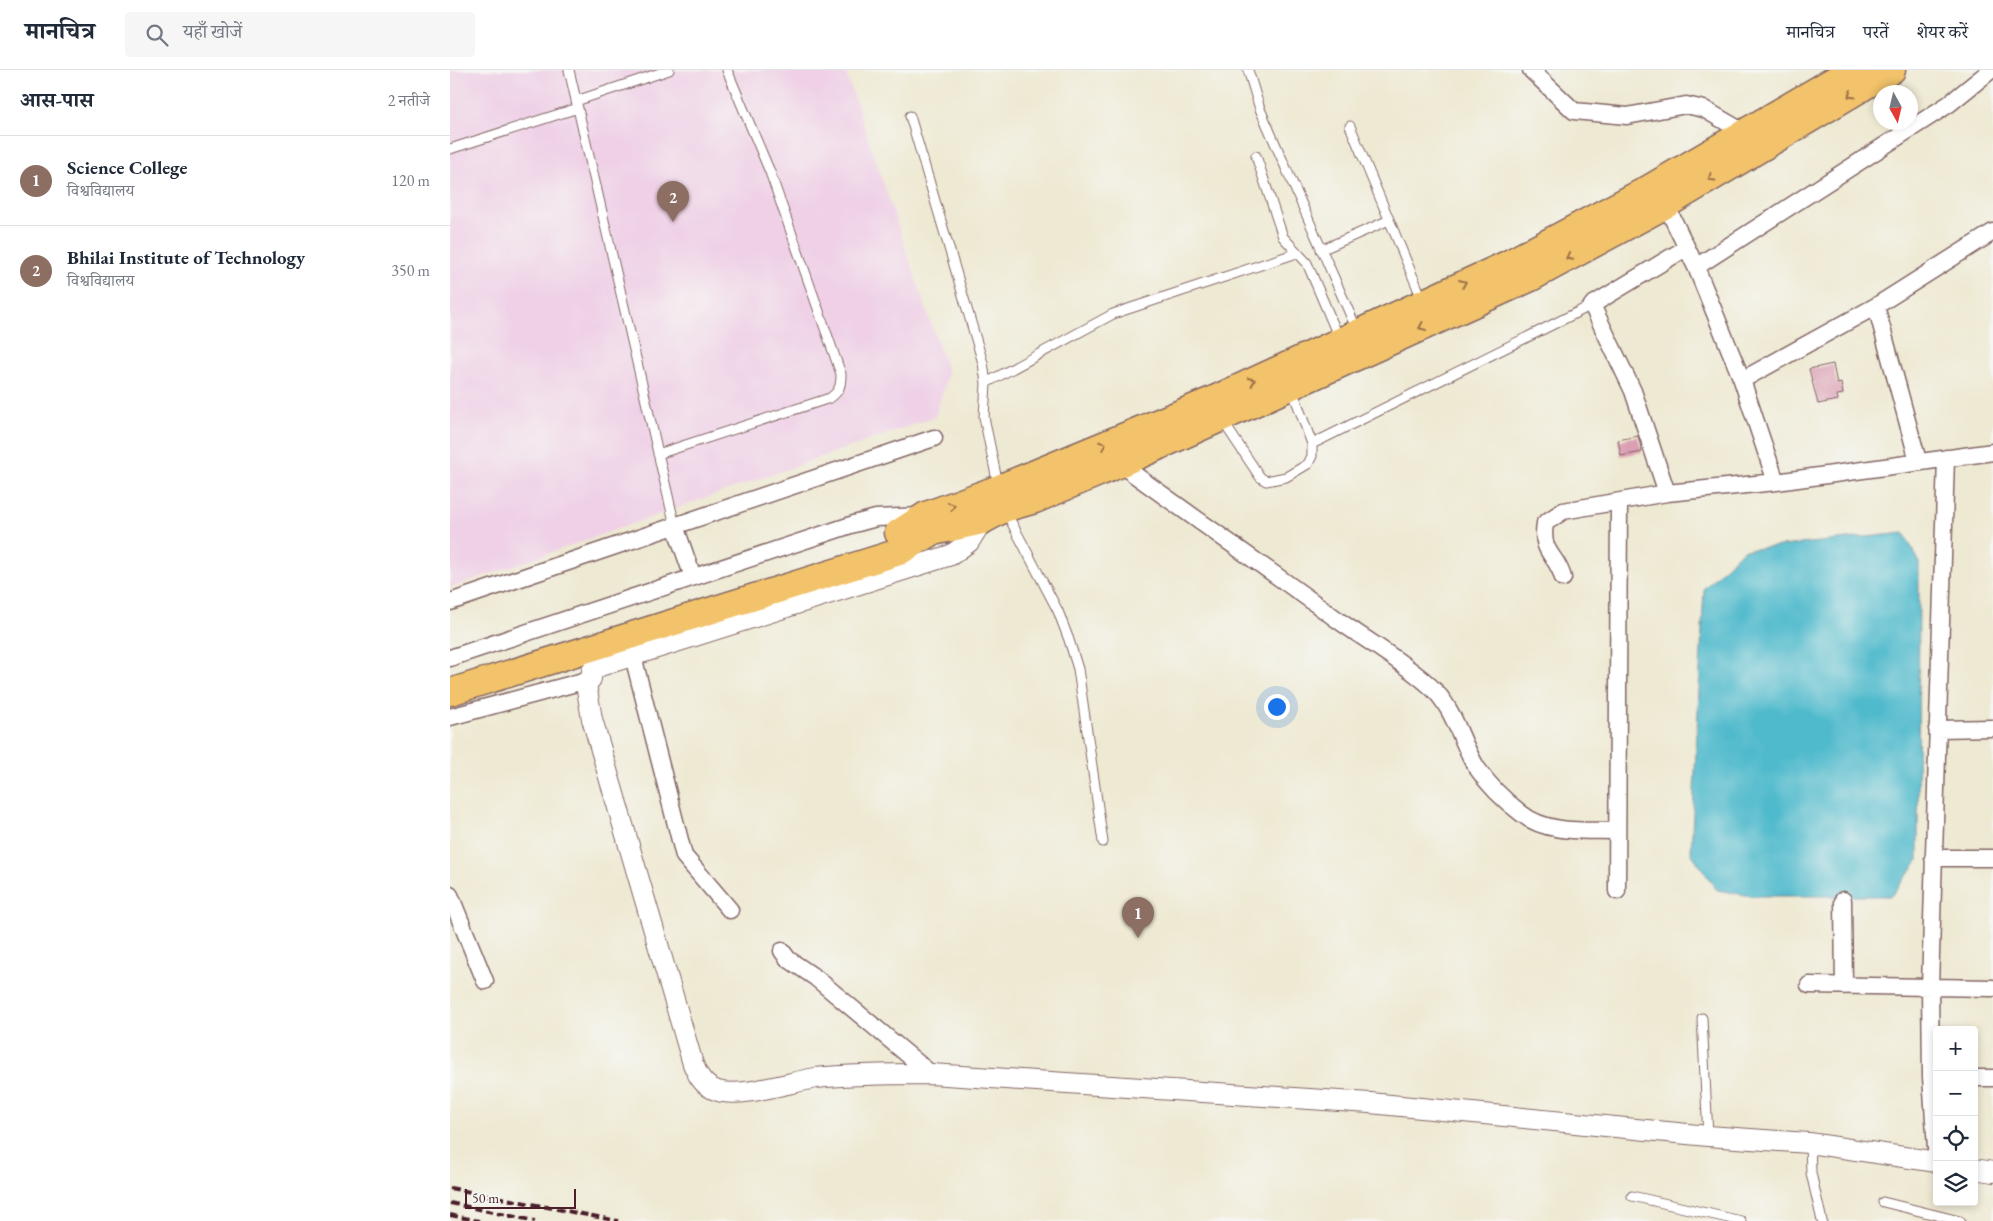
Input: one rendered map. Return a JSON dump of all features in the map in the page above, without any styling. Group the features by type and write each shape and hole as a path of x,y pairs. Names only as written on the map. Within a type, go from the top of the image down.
{"main road":[{"path":"450,676 896,544 926,516 1002,499 1350,337 1423,301 1507,264 1646,190 1851,70"},
{"path":"450,692 933,532 982,521 1002,499 1036,500 1120,464 1531,278 1666,205 1892,70"}],"street":[{"path":"1531,70 1574,111 1627,116 1686,105 1695,106 1745,133"},
{"path":"1696,267 1949,104 1992,70"},
{"path":"1666,205 1696,267 1742,380 1776,482"},
{"path":"1742,380 1876,306 1993,232"},
{"path":"1667,493 1634,391 1592,305 1686,248"},
{"path":"1876,306 1918,461"},
{"path":"450,602 934,438"},
{"path":"1563,578 1561,570 1546,549 1543,534 1545,522 1563,511 1667,493 1776,482 1993,452"},
{"path":"1934,1071 1930,987 1946,458"},
{"path":"1120,464 1352,630 1401,661 1433,688 1453,715 1476,767 1494,790 1523,815 1542,825 1572,830 1617,831"},
{"path":"1617,891 1619,502"},
{"path":"450,658 876,518 926,516"},
{"path":"982,521 969,542 951,555 600,666 592,671 591,679 586,684 592,719 693,1064 700,1079 710,1088 719,1092 734,1093 815,1079 862,1074 931,1074 1370,1102 1708,1136 1810,1143 1933,1161"},
{"path":"675,526 693,577"},
{"path":"633,656 684,856 730,910"},
{"path":"450,716 591,679"},
{"path":"1937,729 1993,728"},
{"path":"1933,858 1993,858"},
{"path":"450,895 485,981"},
{"path":"1843,900 1844,986"},
{"path":"782,951 788,959 816,978 931,1074"},
{"path":"1809,986 1993,988"},
{"path":"1978,1078 1993,1078"},
{"path":"1935,1116 1937,1161"},
{"path":"1978,1170 1993,1172"}],"lane":[{"path":"569,70 675,526"},
{"path":"450,149 669,70"},
{"path":"658,454 830,398 840,389 841,374 770,172 727,70"},
{"path":"1248,70 1260,109 1321,250 1350,337"},
{"path":"910,116 983,363 986,383 984,417 1002,499 1058,611 1078,670 1103,842"},
{"path":"1350,126 1387,220 1423,301"},
{"path":"1256,156 1283,237 1307,264 1350,337"},
{"path":"1321,250 1387,220"},
{"path":"986,383 1113,314 1297,253"},
{"path":"1312,444 1592,305"},
{"path":"1221,418 1260,477 1266,481 1286,477 1308,464 1312,456 1312,444 1291,386"},
{"path":"1702,1018 1708,1136"},
{"path":"1810,1143 1811,1173 1822,1221"},
{"path":"1632,1196 1741,1221"},
{"path":"1883,1202 1960,1221"}],"shaded area":[{"path":"450,70 845,70 948,373 935,417 450,588"}],"water":[{"path":"1904,533 1919,561 1918,861 1891,896 1751,896 1717,890 1691,853 1704,588 1743,550"}],"building":[{"path":"1833,364 1837,384 1841,383 1843,394 1837,395 1838,400 1818,404 1809,369"},
{"path":"1638,436 1642,452 1621,456 1618,440"}],"railway":[{"path":"450,1188 618,1221"},
{"path":"450,1203 535,1221"},
{"path":"450,1215 479,1221"}],"place":[{"name":"Bhilai Institute of Technology","path":"673,222"},
{"name":"Science College","path":"1138,938"}]}
